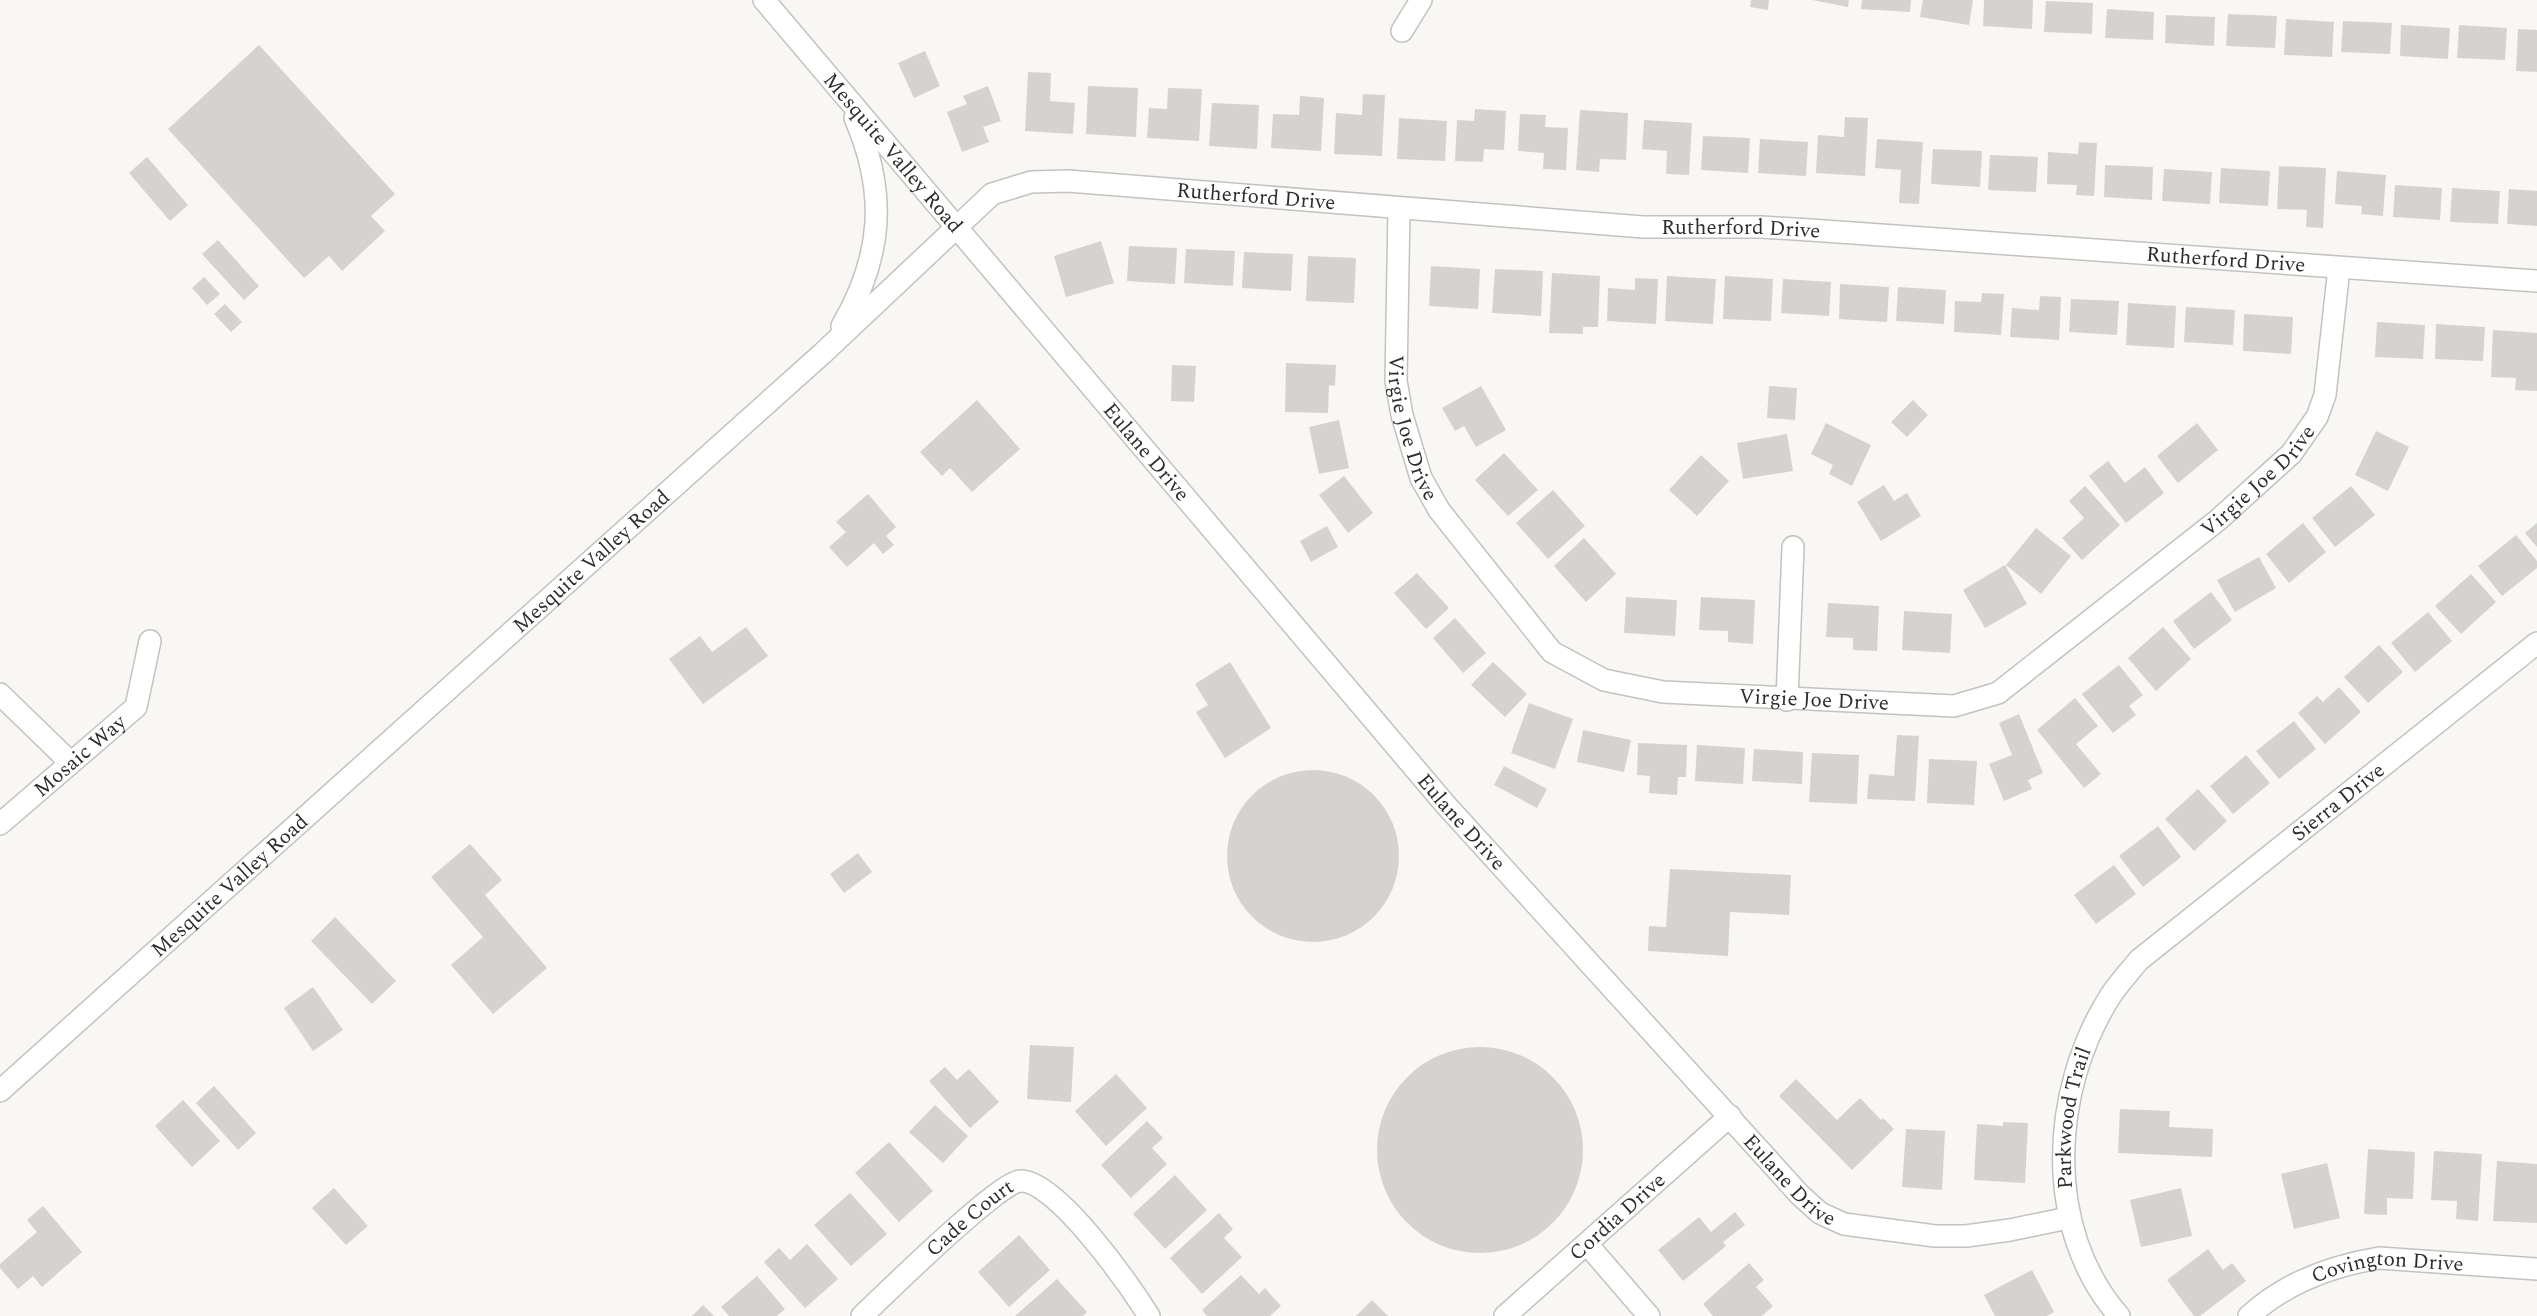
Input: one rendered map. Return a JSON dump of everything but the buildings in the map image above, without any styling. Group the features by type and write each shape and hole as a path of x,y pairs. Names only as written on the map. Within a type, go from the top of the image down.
{"street":[{"name":"Mesquite Valley Road","path":"0,1091 831,345 956,224 764,0"},
{"path":"1402,31 1421,0"},
{"path":"831,345 860,292 871,261 876,223 877,191 868,149 847,98"},
{"name":"Rutherford Drive","path":"956,224 992,194 1031,182 1068,181 1643,227 1761,227 2537,281"},
{"name":"Virgie Joe Drive","path":"1400,208 1396,381 1402,416 1421,478 1439,510 1552,652 1604,680 1663,692 1787,700 1954,706 1998,693 2218,520 2292,454 2317,417 2325,394 2339,268"},
{"name":"Eulane Drive","path":"956,224 1445,804 1730,1116 1800,1196 1820,1213 1844,1224 1935,1236 1966,1236 2068,1218"},
{"path":"1787,700 1793,547"},
{"name":"Mosaic Way","path":"0,824 136,707 150,641"},
{"name":"Sierra Drive","path":"2139,960 2537,643"},
{"path":"0,694 70,762"},
{"name":"Parkwood Trail","path":"2119,1316 2089,1271 2068,1218 2064,1140 2069,1096 2087,1044 2111,995 2139,960"},
{"name":"Cordia Drive","path":"1505,1316 1730,1116"},
{"name":"Cade Court","path":"862,1316 991,1197 1017,1180 1028,1181 1048,1192 1069,1212 1129,1285 1149,1316"},
{"path":"1587,1244 1649,1316"},
{"name":"Covington Drive","path":"2249,1316 2276,1294 2334,1267 2379,1258 2537,1269"}]}
